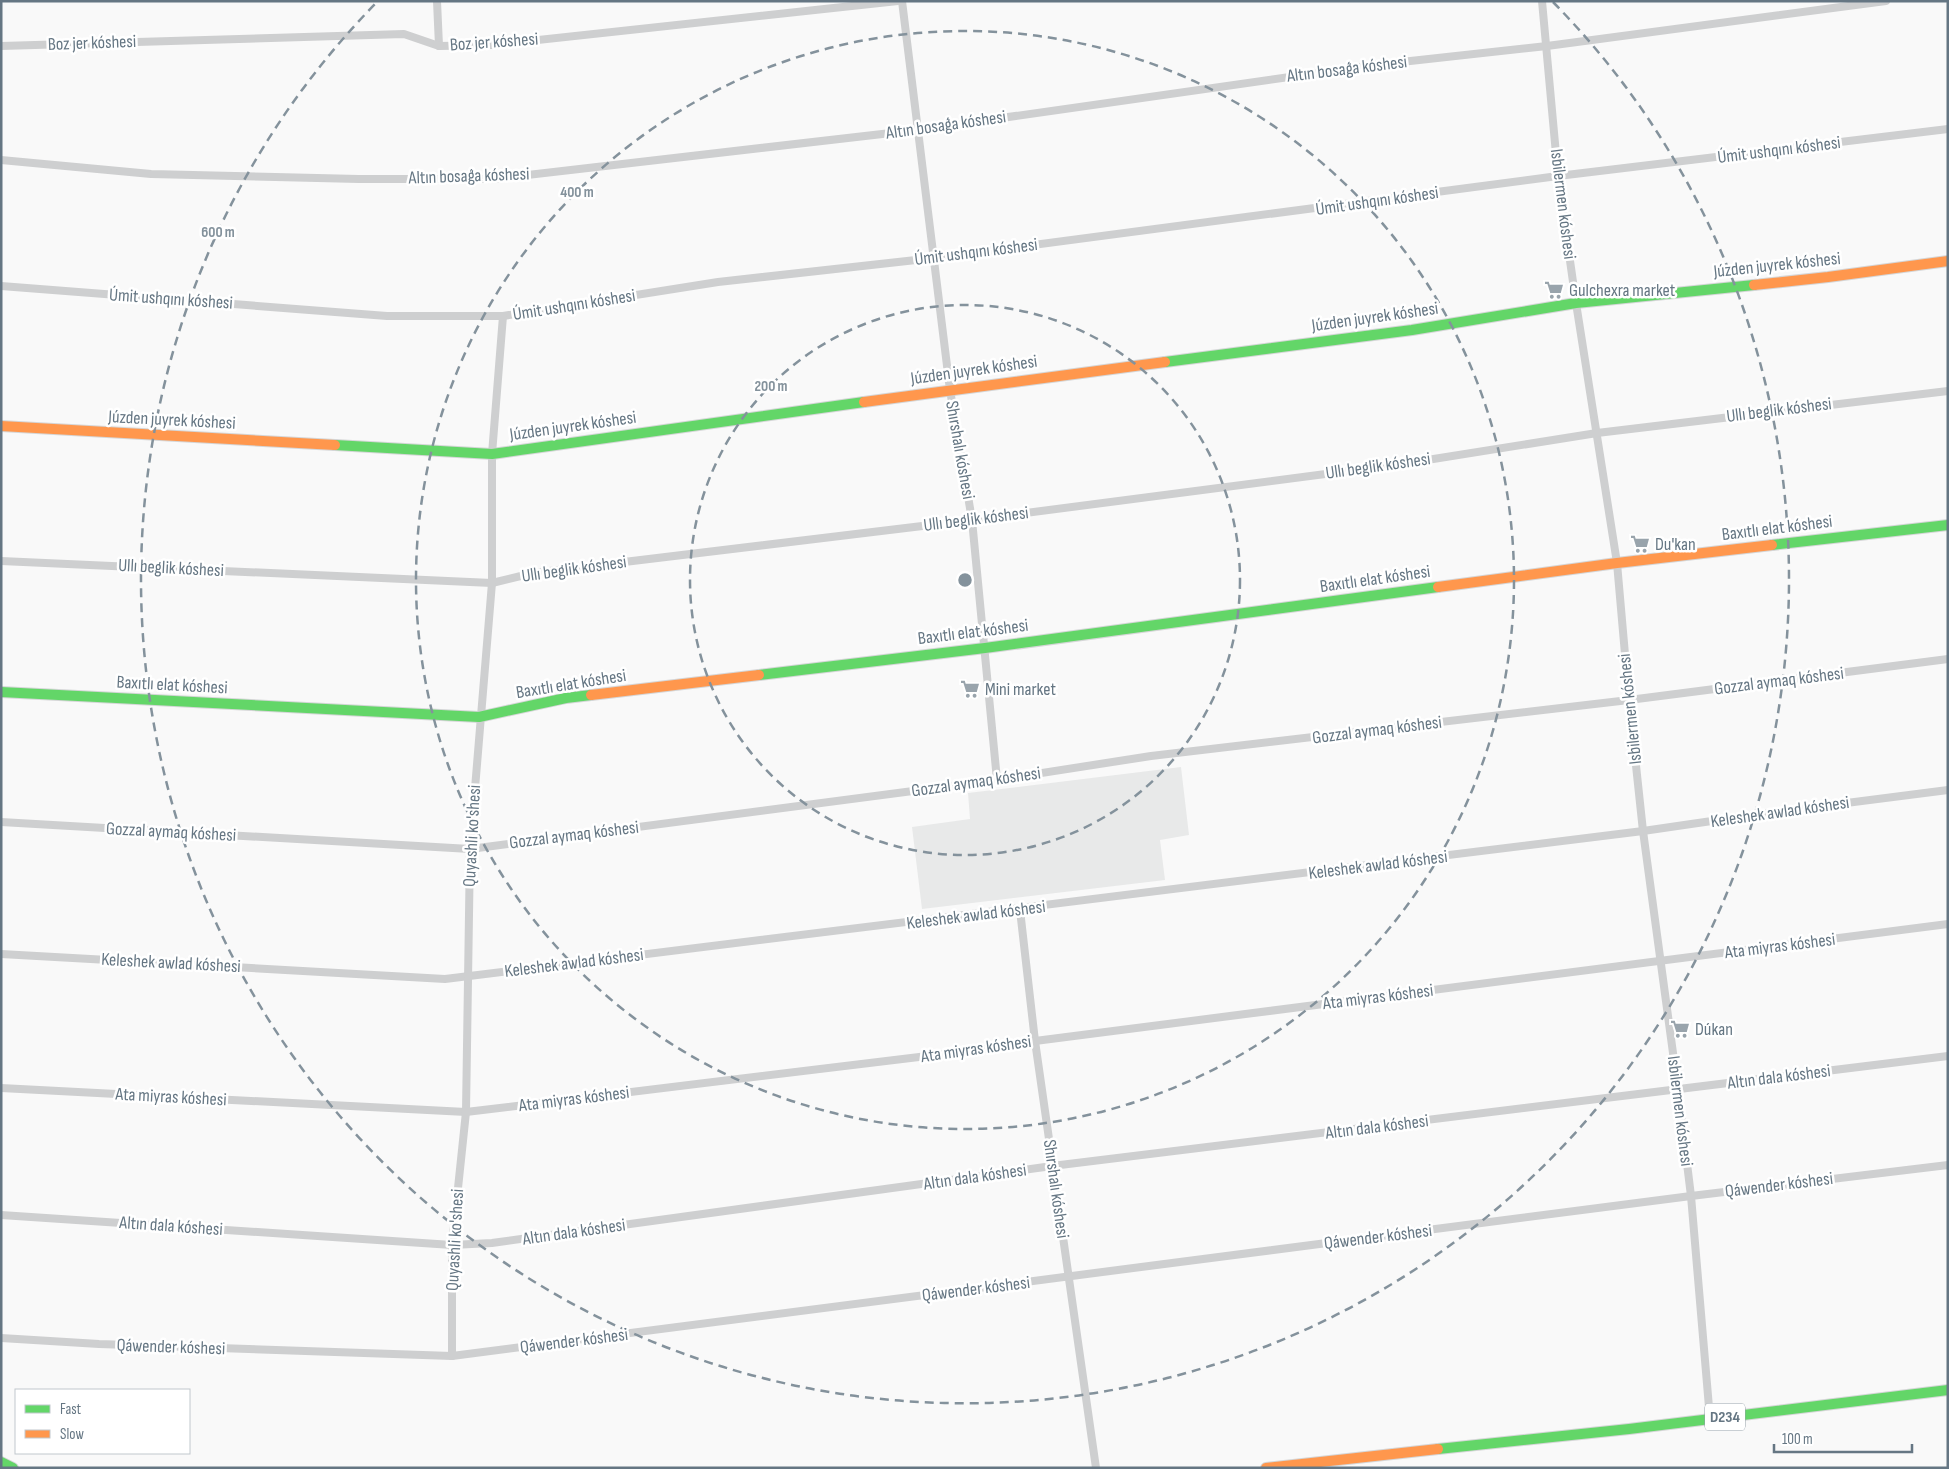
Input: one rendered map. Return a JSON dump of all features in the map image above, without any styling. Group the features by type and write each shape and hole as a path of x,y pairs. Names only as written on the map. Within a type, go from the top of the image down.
{"street":[{"path":"437,1 439,46"},
{"name":"Boz jer kóshesi","path":"1,46 404,34 439,46 491,45 898,1"},
{"name":"Shırshalı kóshesi","path":"902,1 950,390 972,520 997,780"},
{"name":"Isbilermen kóshesi","path":"1542,1 1558,176 1617,563 1643,831 1691,1196 1710,1419"},
{"name":"Altın bosaǵa kóshesi","path":"1,160 151,174 359,179 492,179 917,130 1374,65 1547,46 1886,1"},
{"name":"Úmit ushqını kóshesi","path":"1,286 388,316 503,316 718,282 934,258 1558,176 1948,129"},
{"name":"Júzden juyrek kóshesi","path":"1,426 492,454 950,390 1412,330 1576,303 1828,277 1948,261"},
{"name":"Quyashli ko'shesi","path":"452,1356 452,1245 466,1112 470,849 479,717 492,583 492,454 503,316"},
{"name":"Ullı beglik kóshesi","path":"1,560 492,583 532,573 972,520 1402,464 1597,433 1948,391"},
{"name":"Baxıtlı elat kóshesi","path":"1,692 479,717 566,698 985,648 1617,563 1948,525"},
{"name":"Gozzal aymaq kóshesi","path":"1,822 470,849 997,780 1151,756 1629,700 1948,659"},
{"name":"Keleshek awlad kóshesi","path":"1,954 445,979 1020,910 1643,831 1948,790"},
{"name":"Shırshalı kóshesi","path":"1020,910 1052,1166 1096,1468"},
{"name":"Ata miyras kóshesi","path":"1,1088 466,1112 1000,1048 1035,1041 1948,924"},
{"name":"Altın dala kóshesi","path":"1,1215 452,1245 492,1243 1052,1166 1948,1056"},
{"name":"Qáwender kóshesi","path":"1,1338 99,1344 452,1356 1691,1196 1948,1166"},
{"name":"D234","path":"1266,1468 1710,1419 1948,1390"},
{"path":"1,1462 13,1468"}],"shaded area":[{"path":"1181,767 1189,835 1160,840 1165,880 922,909 912,827 970,819 968,793"}],"traffic: fast":[{"path":"1165,362 1412,330 1576,303 1754,285"},
{"path":"335,445 492,454 864,402"},
{"path":"1772,545 1948,525"},
{"path":"759,675 985,648 1438,587"},
{"path":"1,692 479,717 566,698 591,695"},
{"path":"1438,1449 1629,1429 1948,1390"},
{"path":"1,1462 13,1468"}],"traffic: slow":[{"path":"1754,285 1948,261"},
{"path":"864,402 1165,362"},
{"path":"1,426 335,445"},
{"path":"1438,587 1772,545"},
{"path":"591,695 759,675"},
{"path":"1266,1468 1438,1449"}],"place":[{"name":"Gulchexra market","path":"1554,290"},
{"name":"Du'kan","path":"1640,544"},
{"name":"Mini market","path":"970,689"},
{"name":"Dúkan","path":"1680,1029"}]}
